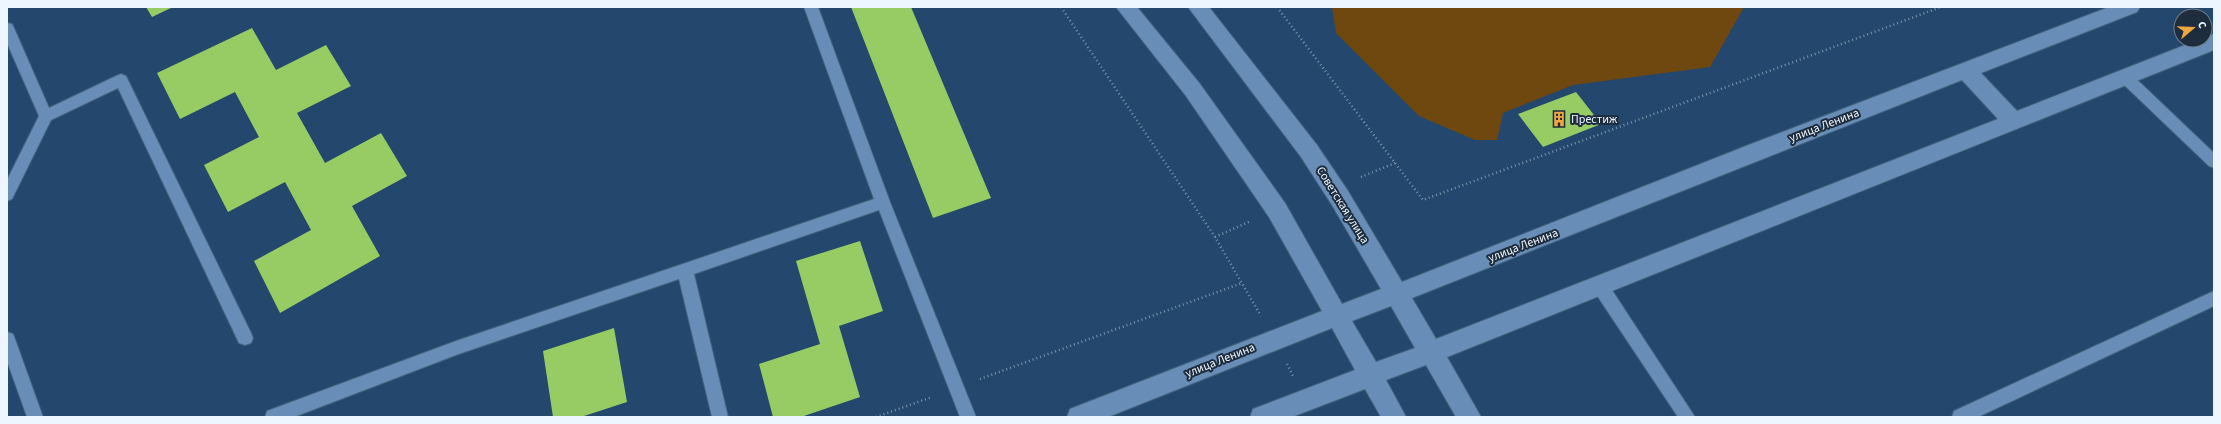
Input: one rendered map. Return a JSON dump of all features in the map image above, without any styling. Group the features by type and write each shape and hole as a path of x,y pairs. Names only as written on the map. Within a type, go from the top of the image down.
{"street":[{"path":"1126,7 1194,90 1277,210 1394,417"},
{"name":"Советская улица","path":"1198,7 1310,151 1397,293 1469,417"},
{"name":"улица Ленина","path":"1079,417 1336,315 1598,216 1759,150 2130,7"},
{"path":"1262,417 1600,286 2214,42"},
{"path":"1966,71 2014,121"}],"lane":[{"path":"811,7 883,202 968,417"},
{"path":"7,28 46,116"},
{"path":"2125,77 2214,162"},
{"path":"7,195 46,116 121,80 245,338"},
{"path":"272,417 456,348 883,202"},
{"path":"685,270 720,417"},
{"path":"1600,286 1687,417"},
{"path":"1960,417 2214,298"},
{"path":"7,339 36,417"}],"path":[{"path":"1061,7 1214,237 1275,339 1306,400"},
{"path":"1277,7 1423,200 1941,7"},
{"path":"1214,237 1277,210"},
{"path":"876,417 1242,283"}],"shaded area":[{"path":"1332,7 1744,7 1710,67 1573,85 1503,113 1497,140 1475,140 1419,116 1336,33"}],"building":[{"path":"146,7 173,7 152,17"},
{"path":"851,7 911,7 991,198 933,218"},
{"path":"252,28 276,70 326,45 351,86 297,113 325,163 381,133 407,176 352,206 380,256 280,313 254,261 311,230 285,182 228,212 204,165 259,137 235,92 180,119 157,73"},
{"name":"Престиж","path":"1576,92 1601,124 1543,147 1518,114"},
{"path":"860,241 883,311 839,326 860,397 801,417 773,417 759,364 820,344 796,261"},
{"path":"614,328 627,402 581,417 553,417 543,351"}],"place":[{"name":"Престиж","path":"1559,119"}]}
